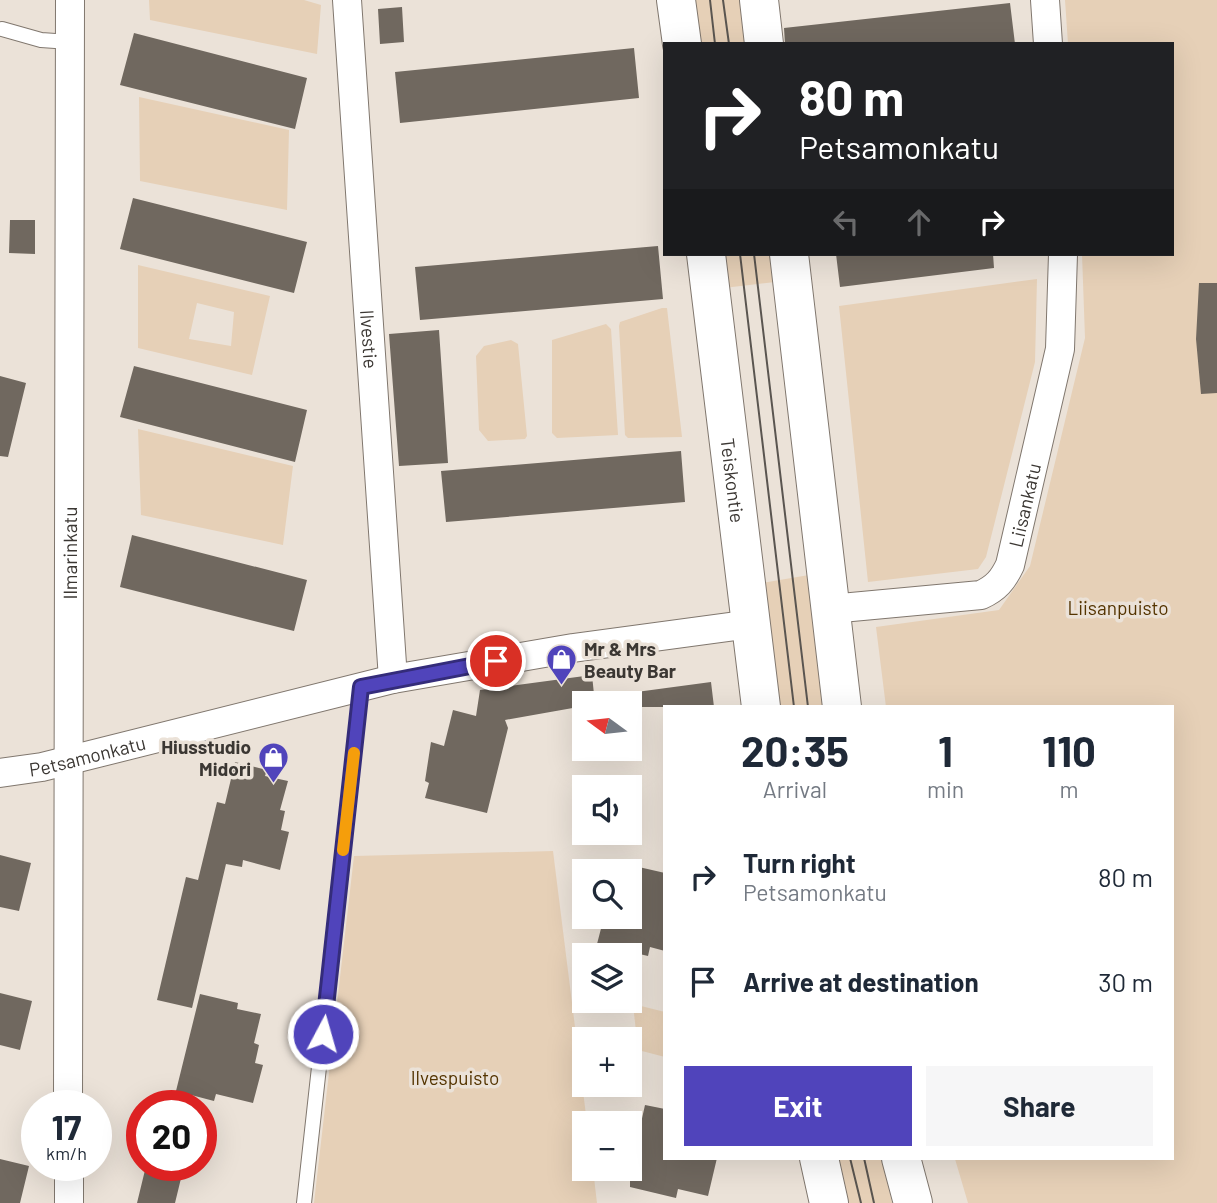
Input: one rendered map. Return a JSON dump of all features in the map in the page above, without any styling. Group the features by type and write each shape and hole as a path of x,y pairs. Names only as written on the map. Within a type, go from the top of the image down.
{"main road":[{"path":"677,0 682,42"},
{"path":"759,0 764,42"},
{"name":"Teiskontie","path":"706,256 761,705"},
{"path":"789,256 842,705"},
{"path":"818,1160 829,1203"},
{"path":"902,1160 914,1203"}],"street":[{"name":"Ilmarinkatu","path":"68,1090 70,0"},
{"name":"Ilvestie","path":"347,0 393,679"},
{"path":"1045,0 1048,42"},
{"name":"Liisankatu","path":"830,610 981,595 993,589 1004,578 1010,565 1060,349 1063,256"},
{"name":"Petsamonkatu","path":"0,773 42,767 393,679 573,648 751,624"},
{"path":"69,1181 69,1203"}],"lane":[{"path":"2,29 41,40 70,42"},
{"path":"304,1203 361,687"}],"green space":[{"path":"149,0 304,0 321,5 317,54 150,20"},
{"path":"690,0 742,0 747,42 695,42"},
{"name":"Liisanpuisto","path":"1065,0 1217,0 1217,1203 968,1203 955,1160 1174,1160 1174,705 886,705 876,627 999,610 1030,566 1085,338 1082,256 1174,256 1174,42 1068,42"},
{"path":"139,97 289,130 287,210 140,181"},
{"path":"720,256 772,256 775,282 724,288"},
{"path":"138,265 270,296 252,375 138,348","holes":["197,303 234,312 231,346 189,339"]},
{"path":"1037,279 1035,362 986,557 978,569 868,582 839,306"},
{"path":"667,308 682,437 628,438 625,435 620,322"},
{"path":"606,324 611,329 618,435 557,438 552,433 552,340"},
{"path":"511,340 518,344 527,436 525,439 488,441 479,430 476,356 484,346"},
{"path":"138,429 293,466 283,545 141,515"},
{"path":"809,575 825,705 776,705 762,583"},
{"name":"Ilvespuisto","path":"553,851 575,1027 572,1027 572,1097 584,1097 586,1111 572,1111 572,1181 594,1181 597,1203 314,1203 354,856"},
{"path":"642,1006 663,1012 663,1056 642,1051 642,1027 636,1027 634,1013 642,1013"},
{"path":"829,1160 882,1160 892,1203 840,1203"}],"building":[{"path":"1010,3 1015,42 785,42 784,28"},
{"path":"402,7 404,42 380,44 378,9"},
{"path":"134,33 307,78 295,129 120,85"},
{"path":"634,48 639,98 400,123 395,72"},
{"path":"133,198 307,242 294,293 120,249"},
{"path":"10,220 35,220 35,254 9,253"},
{"path":"658,246 663,299 420,320 415,267"},
{"path":"836,256 993,256 994,268 840,287"},
{"path":"1199,283 1217,283 1217,393 1201,394 1196,339"},
{"path":"439,330 448,463 399,466 389,334"},
{"path":"134,366 307,410 295,462 120,417"},
{"path":"0,376 26,383 8,457 0,456"},
{"path":"681,451 685,502 446,522 441,471"},
{"path":"132,535 307,580 294,631 120,587"},
{"path":"592,675 594,691 572,691 572,708 505,720 508,728 487,813 425,798 429,783 425,781 431,742 444,746 453,710 476,716 480,690"},
{"path":"711,682 714,705 642,707 642,691"},
{"path":"235,762 267,770 265,776 288,781 280,810 285,811 281,830 289,832 280,870 243,860 242,867 226,864 192,1008 157,1000 186,877 198,880 217,802 225,804"},
{"path":"0,855 31,863 19,911 0,907"},
{"path":"642,868 663,873 663,950 650,947 648,956 642,955 642,943 597,943 601,929 642,929"},
{"path":"0,993 32,1001 20,1050 0,1045"},
{"path":"200,994 238,1003 237,1009 261,1014 254,1043 259,1045 255,1063 263,1065 253,1103 217,1094 217,1090 176,1090"},
{"path":"645,1105 663,1109 663,1160 717,1160 708,1196 678,1189 676,1198 630,1187 630,1181 642,1181 642,1118"},
{"path":"0,1159 21,1164 21,1181 25,1181 20,1203 0,1203"},
{"path":"142,1181 180,1181 175,1203 137,1203"}],"tram line":[{"path":"710,0 715,42"},
{"path":"723,0 729,42"},
{"path":"740,256 794,705"},
{"path":"754,256 808,705"},
{"path":"850,1160 861,1203"},
{"path":"864,1160 874,1203"}],"slow traffic":[{"path":"343,850 354,753"}],"place":[{"name":"Mr & Mrs Beauty Bar","path":"561,686"},
{"name":"Hiusstudio Midori","path":"274,784"}],"route":[{"path":"323,1034 361,687 496,661"}]}
